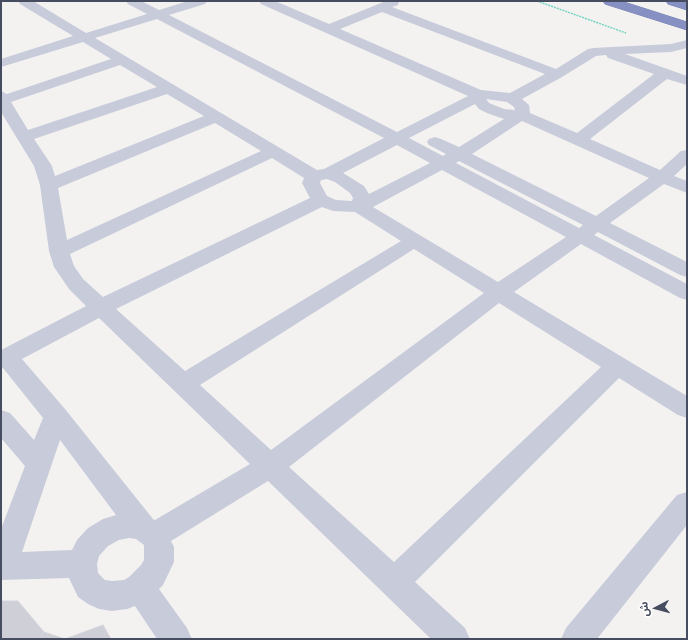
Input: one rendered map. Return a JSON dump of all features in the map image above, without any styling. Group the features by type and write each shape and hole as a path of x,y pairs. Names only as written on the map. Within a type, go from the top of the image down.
{"highway":[{"path":"609,1 687,26"},
{"path":"672,1 687,6"}],"street":[{"path":"24,1 274,151 321,175 341,178 358,190 362,198 360,206"},
{"path":"132,1 159,8 175,9 201,1"},
{"path":"265,1 329,28 478,96 484,106 501,114 521,116 687,188"},
{"path":"281,8 298,1"},
{"path":"329,28 397,1"},
{"path":"380,7 557,74"},
{"path":"1,63 85,37 159,8"},
{"path":"159,8 443,163 588,230 687,270"},
{"path":"175,9 459,154 588,230 687,293"},
{"path":"512,98 557,74 591,53 602,51 671,48 687,44"},
{"path":"602,51 687,81"},
{"path":"122,60 2,98 8,111 43,166 49,185 59,250 64,267 76,284 100,308 454,639"},
{"path":"579,140 665,73"},
{"path":"25,137 169,88"},
{"path":"493,95 512,98 521,105 523,111 521,116 459,154 360,206 333,205 321,200 311,183 321,175 412,130 478,96 493,95"},
{"path":"49,185 216,117"},
{"path":"59,250 274,151"},
{"path":"321,200 100,308 4,359 56,416 149,532 159,547 159,562 152,575 140,587 127,594 112,596 99,594 89,587 86,582 83,576 82,564 88,549 98,537 113,528 129,525 149,532 270,466 499,292 662,177 687,155"},
{"path":"360,206 414,241 687,408"},
{"path":"183,384 414,241"},
{"path":"394,582 618,366"},
{"path":"56,416 1,566 82,564"},
{"path":"1,420 39,464"},
{"path":"577,639 687,504"},
{"path":"140,587 176,639"}],"path":[{"path":"537,1 626,32 629,36 626,50"}],"building":[{"path":"1,601 18,601 44,632 39,639 1,639"},
{"path":"103,625 111,639 65,639"},
{"path":"44,632 65,639 39,639"}]}
